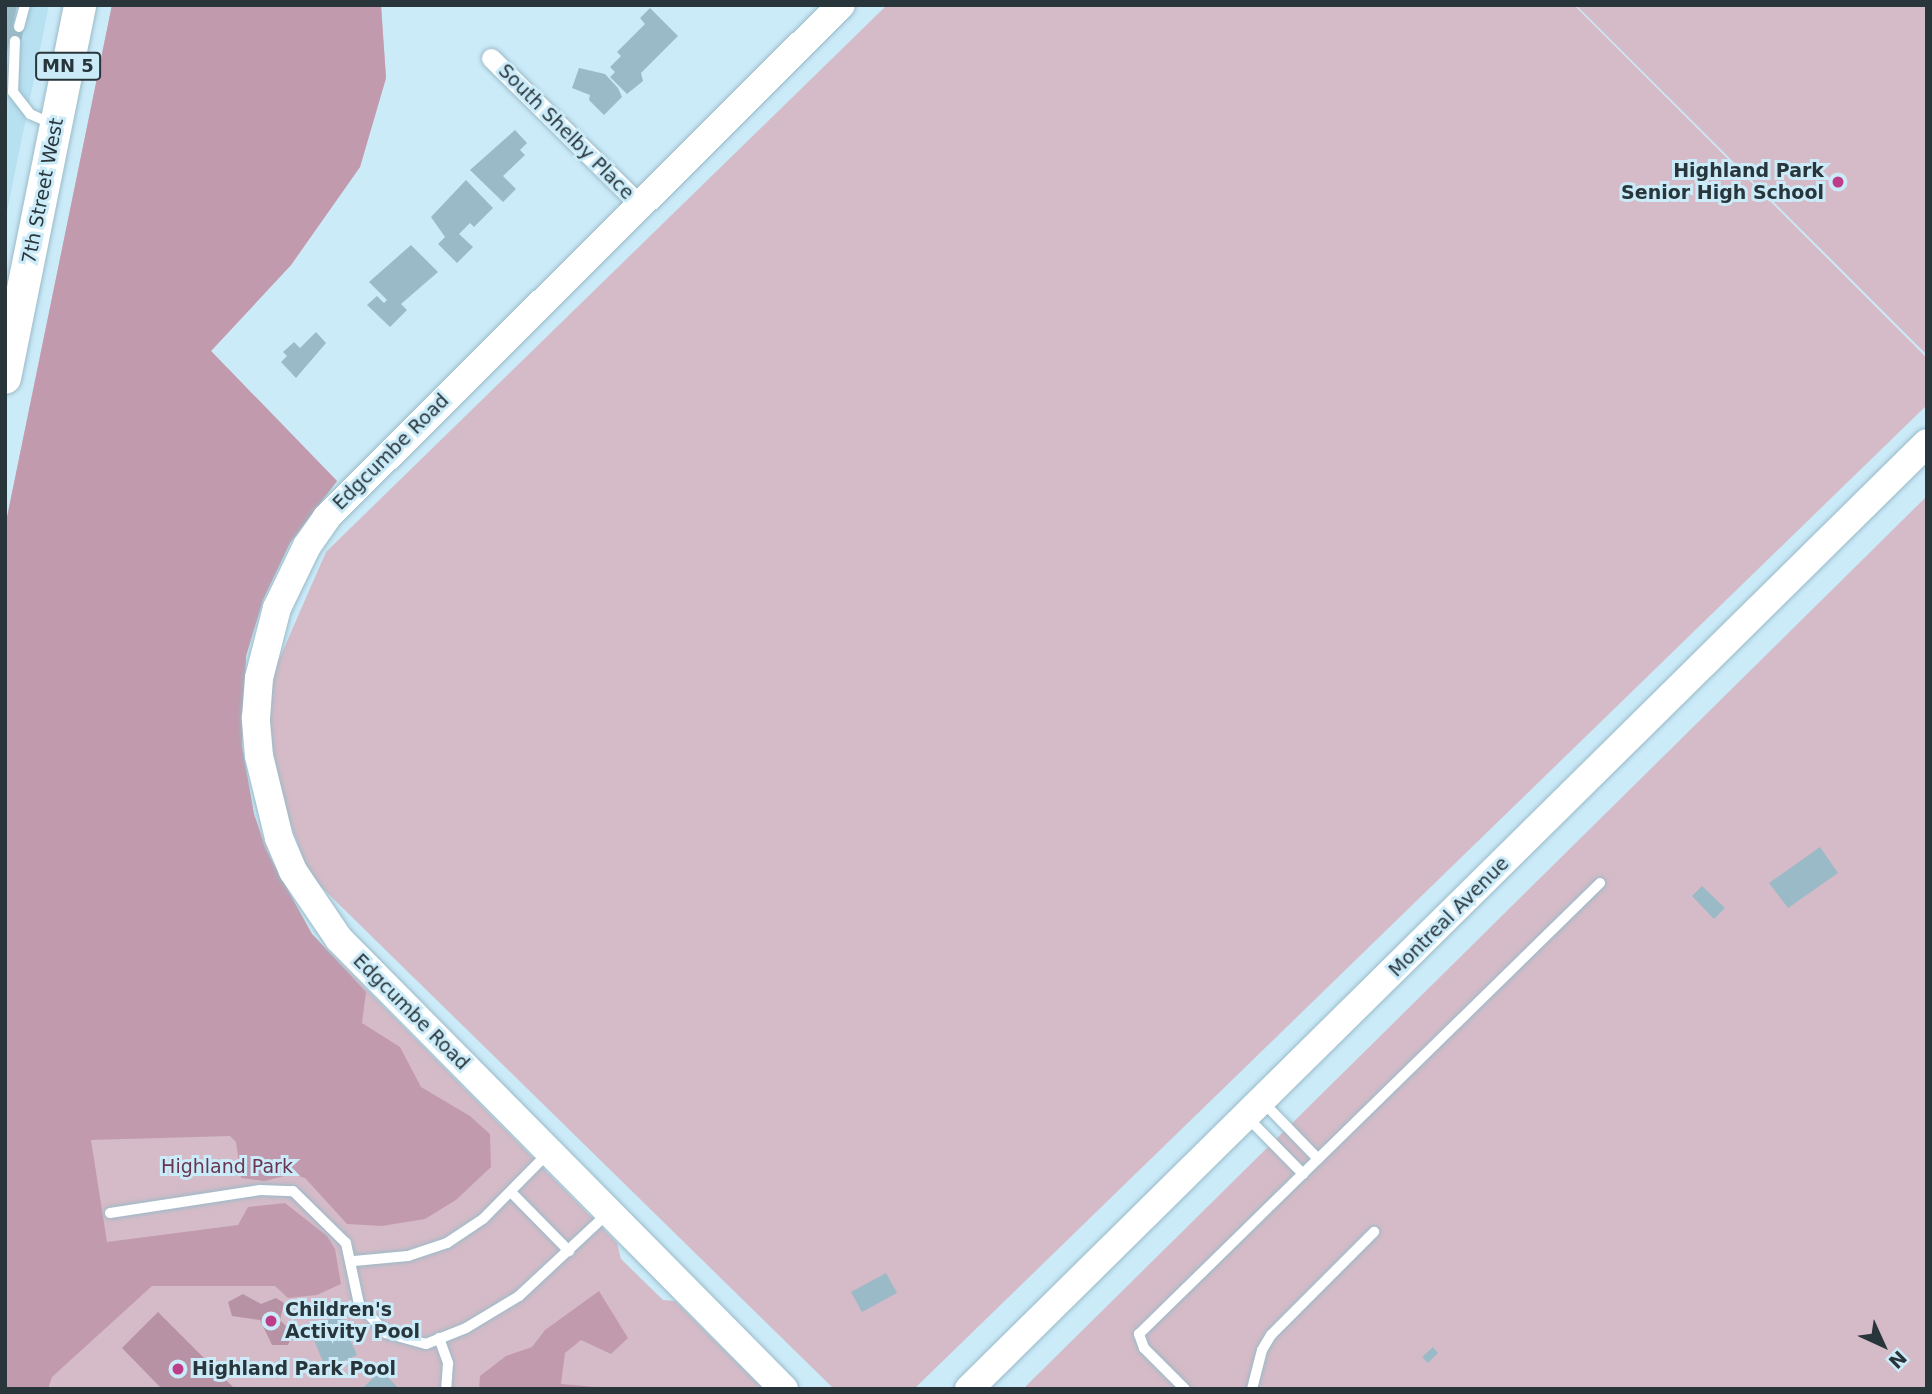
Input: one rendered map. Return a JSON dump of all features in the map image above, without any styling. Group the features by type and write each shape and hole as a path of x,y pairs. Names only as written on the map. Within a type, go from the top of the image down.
{"main road":[{"name":"7th Street West","path":"5,377 80,5"}],"street":[{"name":"Edgcumbe Road","path":"784,1389 339,939 293,871 268,802 256,718 259,678 277,608 307,546 327,517 841,5"},
{"name":"South Shelby Place","path":"491,58 640,205"},
{"name":"Montreal Avenue","path":"969,1389 1927,443"}],"lane":[{"path":"19,27 25,5"},
{"path":"15,41 13,92 30,114 56,126"},
{"path":"1185,1389 1144,1348 1139,1334 1600,883"},
{"path":"1255,1109 1318,1159"},
{"path":"1255,1109 1303,1174"},
{"path":"354,1261 408,1256 447,1243 512,1192 550,1152"},
{"path":"110,1213 260,1190 293,1191 346,1243 354,1261 359,1304 386,1333 426,1344 493,1314 569,1251 609,1212"},
{"path":"512,1192 569,1251"},
{"path":"1252,1389 1262,1350 1271,1335 1374,1232"},
{"path":"439,1338 448,1363 446,1389"}],"shaded area":[{"path":"5,5 49,5 5,221"},
{"name":"Highland Park","path":"112,5 381,5 386,78 360,167 291,265 211,351 337,481 290,543 263,600 246,656 242,746 254,814 265,848 312,934 366,992 362,1023 400,1047 421,1087 470,1116 490,1134 491,1167 456,1200 425,1219 382,1226 347,1224 305,1178 292,1174 265,1181 241,1178 236,1142 230,1136 91,1140 107,1242 238,1225 248,1207 285,1203 327,1236 335,1249 341,1284 317,1295 288,1298 275,1286 152,1286 52,1377 48,1389 5,1389 5,527"},
{"path":"599,1291 628,1338 611,1354 581,1340 565,1353 561,1384 619,1389 479,1389 480,1376 506,1356 532,1347 545,1330"},
{"name":"Children's Activity Pool","path":"243,1294 261,1304 276,1298 284,1303 280,1320 293,1333 288,1345 272,1345 260,1320 232,1316 228,1302"},
{"name":"Highland Park Pool","path":"158,1312 235,1389 162,1389 122,1348"}],"green space":[{"name":"Highland Park","path":"112,5 381,5 386,78 360,167 291,265 211,351 337,481 289,543 263,600 246,656 242,746 254,814 280,882 312,934 617,1243 621,1259 663,1300 675,1301 763,1389 5,1389 5,527"},
{"path":"887,5 1574,5 1927,358 1927,405 914,1389 834,1389 309,875 273,776 267,687 326,552"},
{"name":"Highland Park Senior High School","path":"1576,5 1927,5 1927,355"},
{"path":"1927,496 1927,1389 1023,1389"}],"building":[{"path":"5,5 17,5 13,26 24,28 21,41 10,39 6,58"},
{"path":"650,8 678,36 641,73 643,81 627,94 610,77 615,72 610,67 621,56 617,52 645,24 640,18"},
{"path":"579,68 605,74 618,88 622,97 604,115 589,100 590,95 572,88"},
{"path":"515,130 527,143 520,150 525,155 503,176 516,189 503,202 470,170"},
{"path":"466,180 493,208 474,227 470,223 459,234 473,247 457,263 438,244 445,237 431,217"},
{"path":"411,245 438,272 401,304 407,310 390,327 367,305 377,296 384,303 387,300 369,282"},
{"path":"316,332 326,343 296,378 281,362 287,356 283,352 294,342 300,348"},
{"path":"1820,847 1838,873 1788,908 1769,883"},
{"path":"1702,886 1725,908 1714,919 1692,896"},
{"path":"886,1273 897,1293 862,1312 851,1292"},
{"path":"339,1315 357,1355 326,1369 309,1328"},
{"path":"1433,1347 1438,1353 1428,1363 1422,1357"},
{"path":"381,1370 399,1389 362,1389"}],"place":[{"name":"Highland Park Senior High School","path":"1838,182"},
{"name":"Children's Activity Pool","path":"271,1321"},
{"name":"Highland Park Pool","path":"178,1369"}]}
